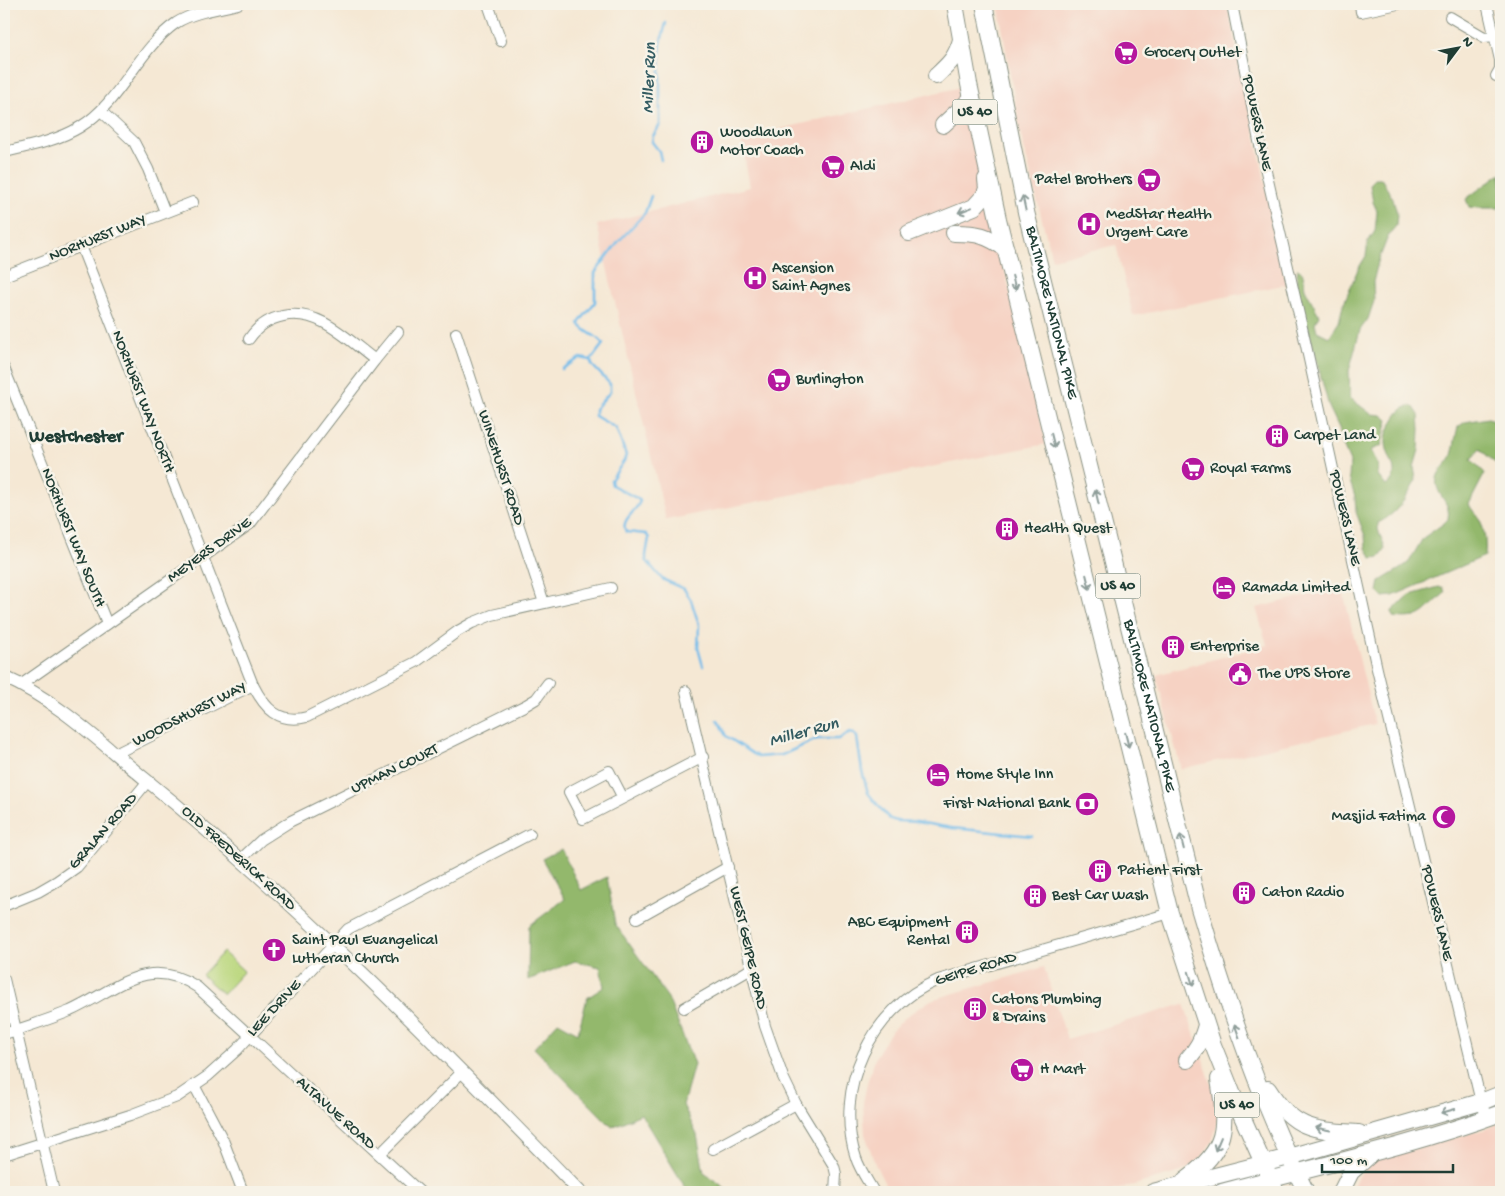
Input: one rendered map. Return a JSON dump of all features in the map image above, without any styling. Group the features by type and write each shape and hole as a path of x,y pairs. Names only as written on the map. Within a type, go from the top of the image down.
{"main road":[{"name":"BALTIMORE NATIONAL PIKE","path":"954,4 970,91 1006,249 1170,913 1213,1045 1273,1186"},
{"name":"BALTIMORE NATIONAL PIKE","path":"984,4 1026,212 1168,790 1199,908 1218,974 1246,1055 1289,1157 1306,1192"},
{"path":"943,124 970,91 956,79 936,76 952,61 958,52 961,39"},
{"path":"909,233 974,207 980,202 987,189 984,155"},
{"path":"954,233 980,234 991,238 1006,249"},
{"path":"1186,1060 1201,1042 1206,1025"},
{"path":"1178,1185 1202,1168 1214,1152 1222,1135 1224,1104 1213,1045"},
{"path":"1246,1055 1279,1106 1292,1118 1319,1129 1371,1134"},
{"path":"1153,1192 1371,1134 1481,1102 1501,1094"},
{"path":"1222,1192 1273,1186 1297,1173 1494,1116"},
{"path":"1341,1192 1351,1172 1373,1152"}],"street":[{"path":"4,152 58,138 81,126 101,110 157,41 171,27 187,17 238,4"},
{"path":"488,4 501,41"},
{"name":"POWERS LANE","path":"1232,4 1263,159 1377,669 1481,1102 1494,1116"},
{"path":"1360,4 1361,12 1398,4"},
{"path":"1487,4 1501,59 1500,69 1496,76"},
{"path":"1450,17 1484,37 1495,36"},
{"path":"101,110 125,132 138,148 165,212"},
{"name":"NORHURST WAY","path":"4,276 193,202"},
{"name":"NORHURST WAY NORTH","path":"81,246 203,557"},
{"path":"249,340 255,330 270,320 291,314 303,314 316,318 328,325 374,360"},
{"name":"MEYERS DRIVE","path":"22,684 250,524 374,360 398,332"},
{"name":"WINEHURST ROAD","path":"456,333 544,603"},
{"name":"NORHURST WAY SOUTH","path":"4,368 107,624"},
{"name":"WOODSHURST WAY","path":"115,754 253,685 203,557"},
{"path":"253,685 264,704 271,711 289,718 299,719 308,717 416,662 472,623 492,615 612,588"},
{"name":"OLD FREDERICK ROAD","path":"4,677 22,684 68,716 241,859 462,1072 580,1192"},
{"name":"UPMAN COURT","path":"241,859 261,840 291,821 526,706 536,699 548,683"},
{"name":"WEST GEIPE ROAD","path":"686,691 765,1026 783,1077 796,1104 834,1166 836,1174 835,1192"},
{"path":"623,798 609,771 569,792 583,819 703,757"},
{"name":"GRALAN ROAD","path":"4,906 38,892 76,867 148,781"},
{"name":"LEE DRIVE","path":"4,1155 155,1106 176,1097 224,1063 348,929 530,834"},
{"path":"638,918 728,867"},
{"name":"GEIPE ROAD","path":"874,1192 856,1159 852,1140 850,1105 852,1085 858,1064 876,1030 890,1013 905,999 925,985 938,980 1170,913"},
{"path":"684,1008 751,969"},
{"name":"ALTAVUE ROAD","path":"4,1034 69,1011 135,977 148,973 161,973 184,978 198,988 420,1192"},
{"path":"4,980 54,1192"},
{"path":"380,1154 462,1072"},
{"path":"194,1085 223,1140 243,1192"},
{"path":"712,1149 796,1104"}],"shaded area":[{"path":"998,4 1227,4 1287,284 1133,316 1116,245 1052,259 1021,136"},
{"path":"961,87 1046,444 666,520 597,225 750,187 741,138"},
{"path":"1342,587 1375,724 1181,769 1156,675 1267,645 1256,608"},
{"path":"1044,967 1067,1039 1184,1004 1217,1100 1217,1126 1212,1141 1203,1155 1194,1164 1181,1172 1109,1192 889,1192 875,1164 865,1134 863,1103 876,1056 892,1030 908,1015 931,1000"},
{"path":"1501,1122 1501,1192 1350,1192 1358,1176 1372,1163 1380,1159 1486,1129"}],"green space":[{"path":"1501,173 1501,208 1469,207 1466,199"},
{"path":"1374,178 1381,178 1393,199 1397,213 1396,226 1389,234 1378,262 1373,282 1374,301 1368,319 1360,330 1349,371 1350,398 1371,414 1382,415 1388,420 1381,446 1371,450 1378,465 1378,476 1386,486 1391,481 1394,471 1386,444 1388,430 1393,421 1402,409 1413,406 1419,415 1420,429 1419,450 1414,467 1416,480 1396,510 1378,523 1385,550 1380,557 1372,558 1366,548 1365,536 1356,512 1355,497 1349,478 1350,462 1342,443 1339,428 1329,407 1296,282 1298,268 1303,274 1305,289 1319,315 1315,323 1317,331 1329,337 1339,322 1343,305 1358,269 1366,256 1368,242 1375,231 1377,211 1373,202 1370,185"},
{"path":"1488,418 1501,422 1501,459 1495,463 1480,449 1471,459 1485,473 1469,504 1482,524 1485,538 1485,556 1393,596 1383,597 1378,592 1380,581 1409,562 1423,538 1448,519 1447,505 1438,490 1437,481 1439,472 1452,455 1458,427 1465,422"},
{"path":"1439,587 1444,589 1445,593 1423,613 1411,617 1393,617 1392,611 1410,595"},
{"path":"561,849 581,890 607,877 615,924 668,998 694,1064 683,1105 697,1135 704,1173 731,1192 688,1192 641,1114 612,1127 534,1048 558,1022 578,1033 587,998 604,987 600,967 575,961 528,980 529,926 565,899 542,859"},
{"path":"223,952 244,971 223,994 202,975"}],"waterway":[{"name":"Miller Run","path":"661,160 659,151 652,142 653,136 660,125 660,55 666,23"},
{"name":"Miller Run","path":"651,196 645,213 619,241 595,273 595,302 579,323 603,344 591,360 592,365 610,384 610,392 595,409 595,416 616,428 626,455 611,480 612,485 640,501 626,520 626,532 646,534 649,538 646,560 662,579 684,589 691,600 699,625 698,648 703,666"},
{"path":"562,369 580,358 591,360"},
{"name":"Miller Run","path":"718,720 726,736 758,757 782,755 817,739 839,739 850,732 854,733 857,737 862,771 868,793 890,819 952,828 1032,836"}],"place":[{"name":"Grocery Outlet","path":"1126,53"},
{"name":"Woodlawn Motor Coach","path":"702,142"},
{"name":"Aldi","path":"833,167"},
{"name":"Patel Brothers","path":"1149,180"},
{"name":"MedStar Health Urgent Care","path":"1089,224"},
{"name":"Ascension Saint Agnes","path":"755,278"},
{"name":"Burlington","path":"779,380"},
{"name":"Carpet Land","path":"1277,436"},
{"name":"Royal Farms","path":"1193,469"},
{"name":"Health Quest","path":"1007,529"},
{"name":"Ramada Limited","path":"1224,588"},
{"name":"Enterprise","path":"1173,647"},
{"name":"The UPS Store","path":"1240,674"},
{"name":"Home Style Inn","path":"938,775"},
{"name":"First National Bank","path":"1087,804"},
{"name":"Masjid Fatima","path":"1444,817"},
{"name":"Patient First","path":"1100,871"},
{"name":"Caton Radio","path":"1244,893"},
{"name":"Best Car Wash","path":"1035,896"},
{"name":"ABC Equipment Rental","path":"967,932"},
{"name":"Saint Paul Evangelical Lutheran Church","path":"274,950"},
{"name":"Catons Plumbing & Drains","path":"975,1009"},
{"name":"H Mart","path":"1022,1070"}],"district":[{"name":"Westchester","path":"76,437"}]}
